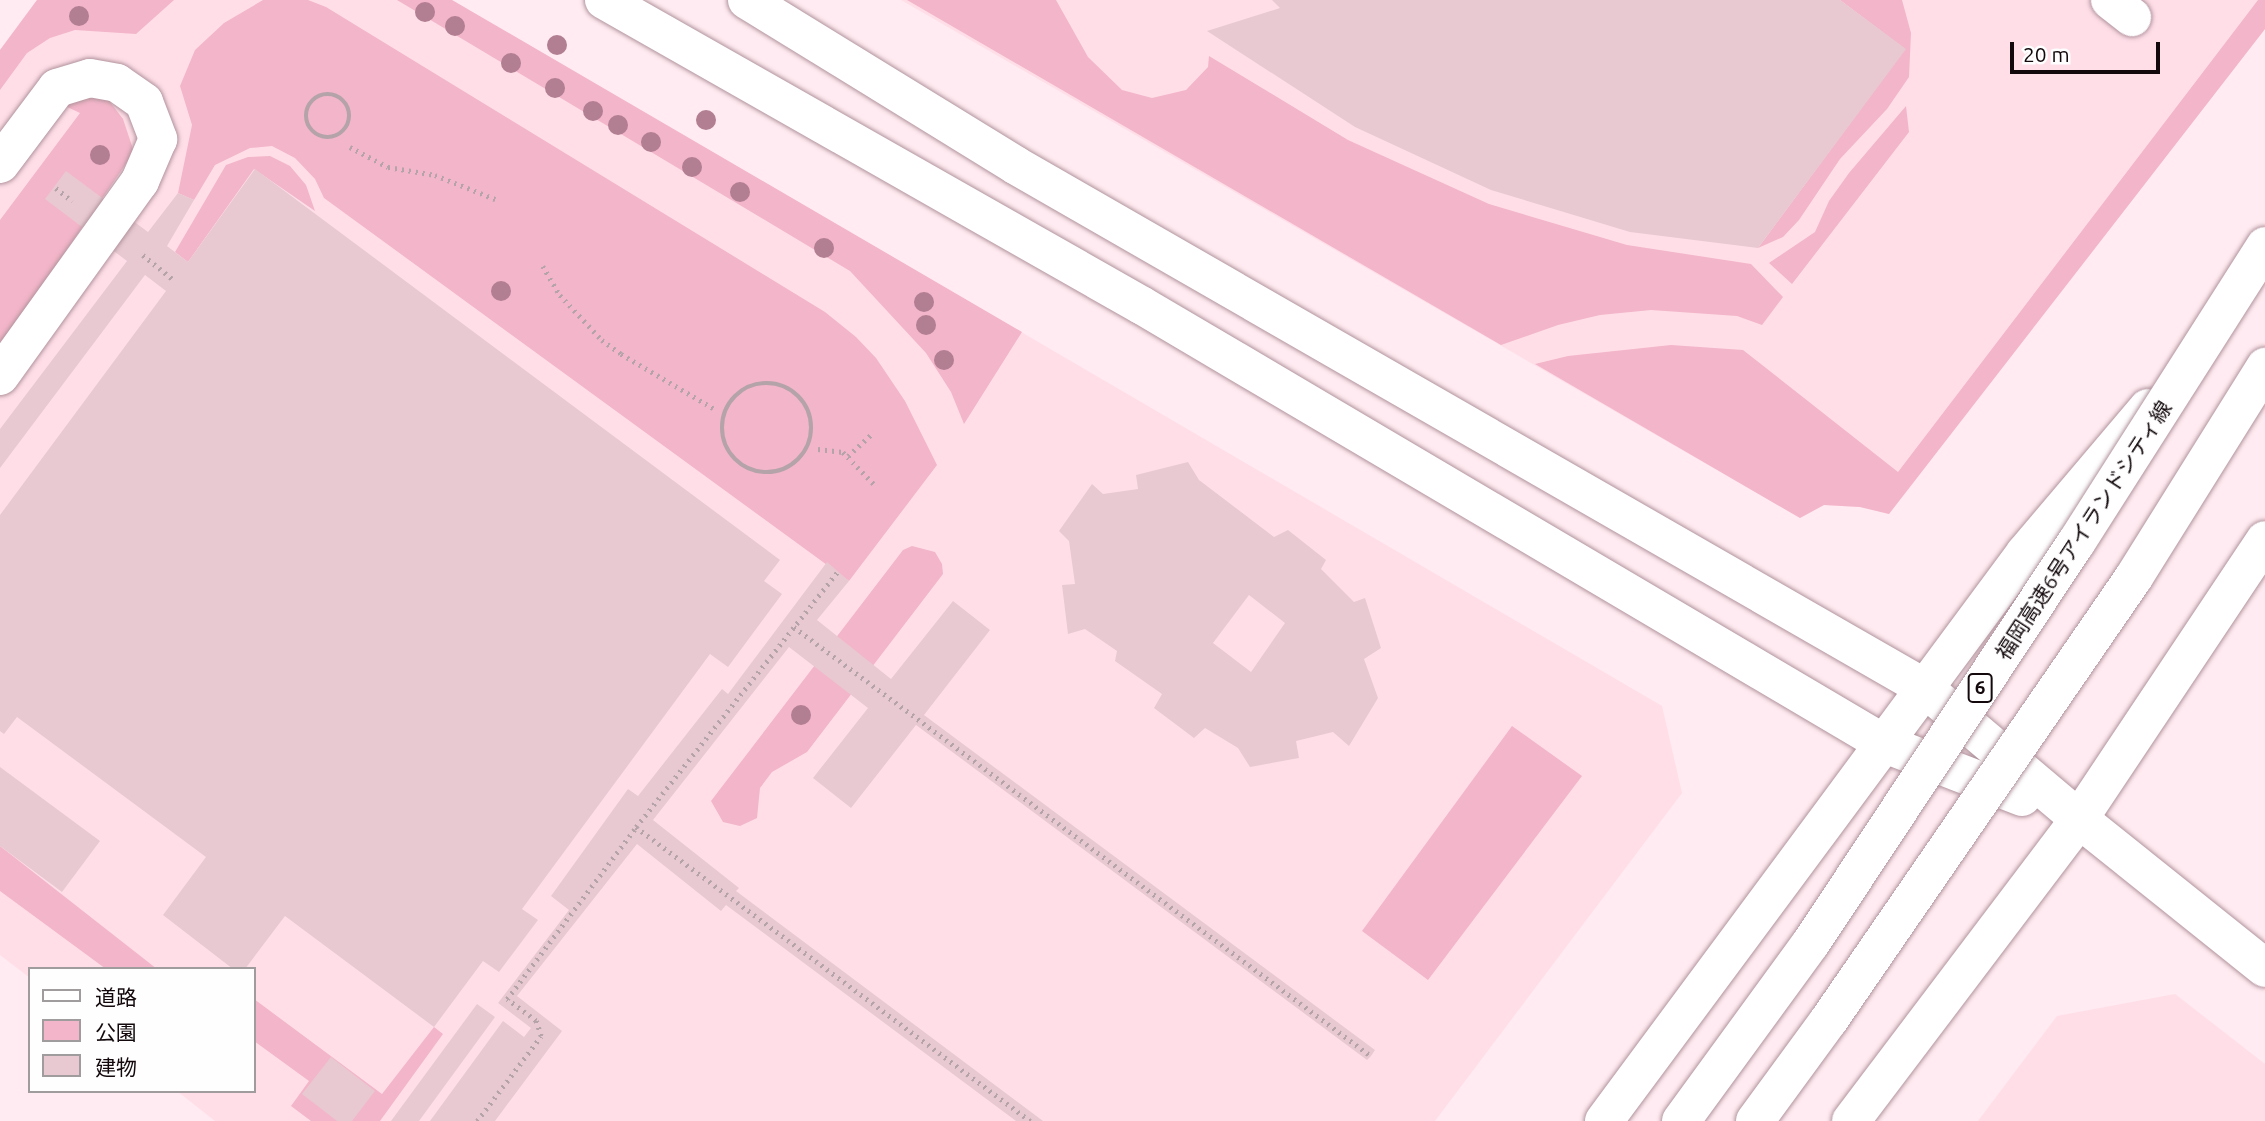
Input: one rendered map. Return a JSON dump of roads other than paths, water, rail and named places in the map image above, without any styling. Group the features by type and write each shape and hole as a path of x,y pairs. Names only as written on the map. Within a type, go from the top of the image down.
{"main road":[{"path":"604,0 1153,312 1885,744 2079,819"},
{"path":"758,3 1015,164 1923,687 2079,819 2265,968"},
{"path":"0,164 57,88 90,78 117,83 144,102 158,139 140,181 3,368"},
{"name":"福岡高速6号アイランドシティ線","path":"1681,1121 1811,943 2077,543 2265,246"},
{"path":"1604,1121 1885,744 1923,687 2025,553 2265,269"},
{"path":"1755,1121 1829,1020 2134,577 2265,367"},
{"path":"1852,1121 2079,819 2265,540"}]}
